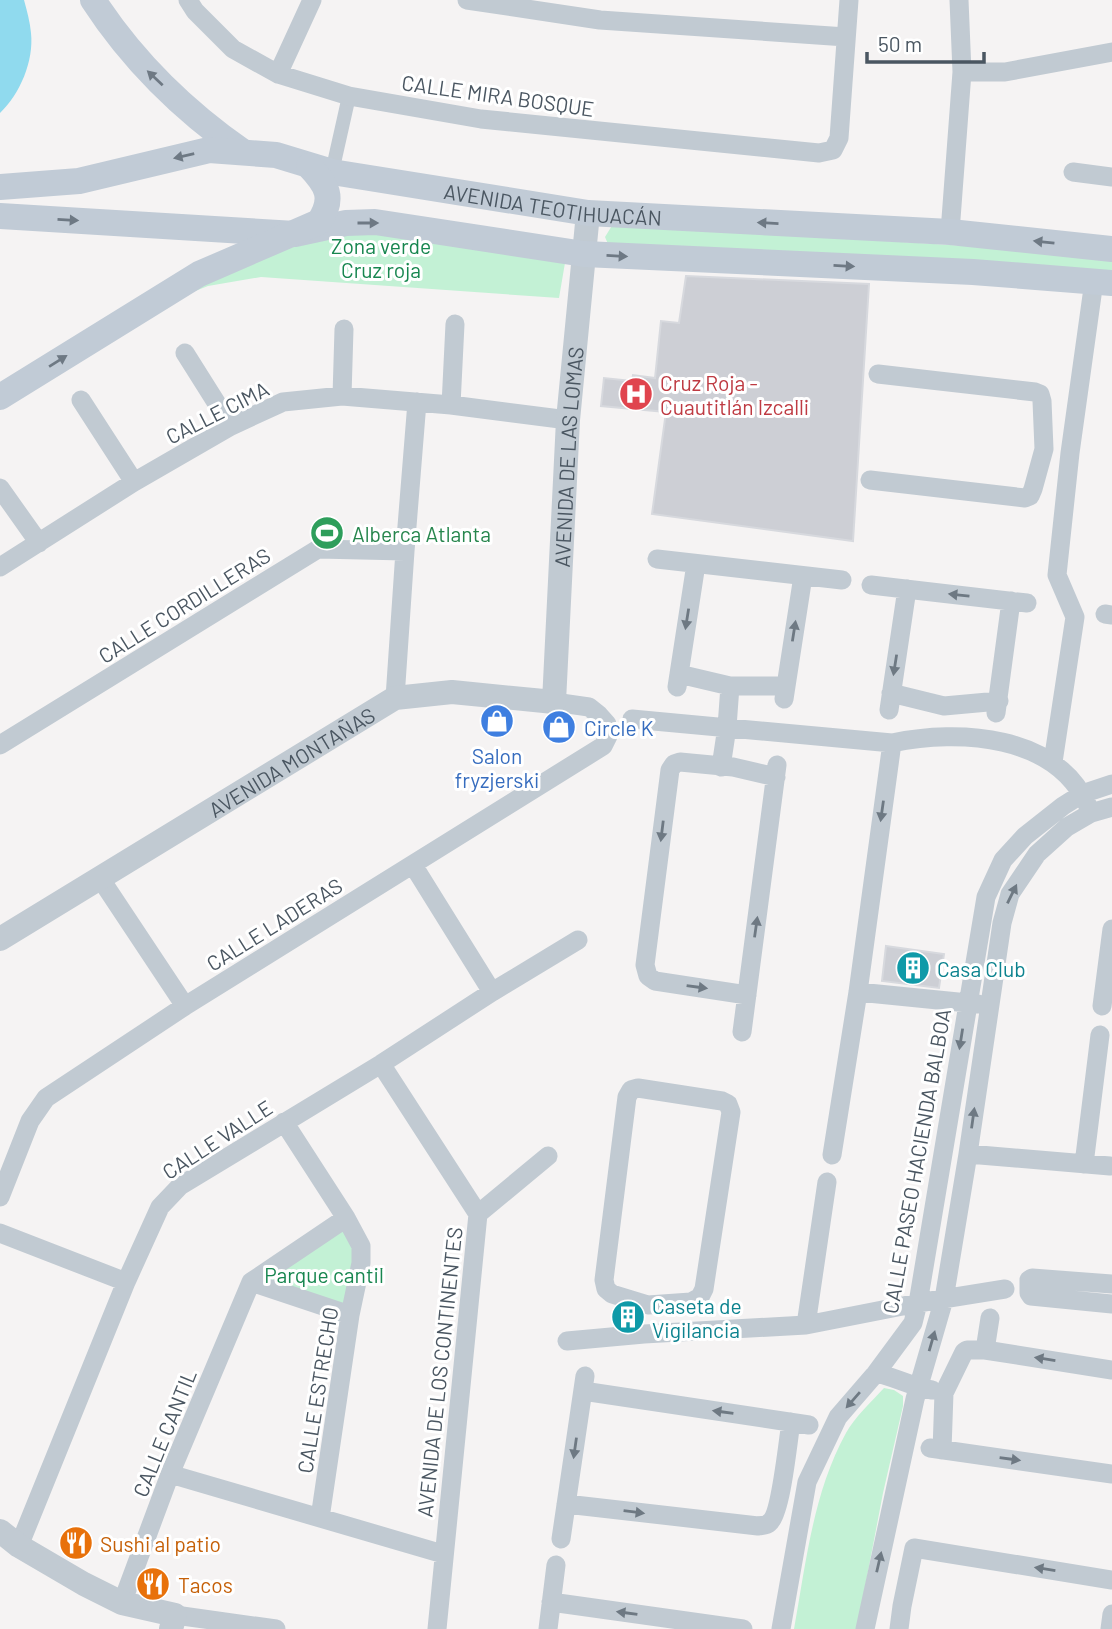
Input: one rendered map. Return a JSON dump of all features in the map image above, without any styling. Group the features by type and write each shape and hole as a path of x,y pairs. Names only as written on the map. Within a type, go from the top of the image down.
{"main road":[{"path":"93,0 143,66 216,133 244,153"},
{"name":"AVENIDA TEOTIHUACÁN","path":"0,187 79,181 209,150 276,155 321,169 588,213 950,232 1112,249"},
{"path":"0,397 199,274 319,222 326,210 328,196 321,169"},
{"name":"AVENIDA TEOTIHUACÁN","path":"0,216 295,234 346,223 375,222 584,254 973,272 1103,282"}],"street":[{"name":"CALLE MIRA BOSQUE","path":"188,0 195,11 233,49 278,74 349,96 481,119 819,153 833,150 839,138 846,37"},
{"path":"278,74 312,0"},
{"path":"467,0 600,20 846,37 849,0"},
{"path":"567,0 600,20"},
{"path":"950,232 961,72 959,0"},
{"path":"961,72 1005,72 1112,52"},
{"path":"321,169 349,96"},
{"path":"1073,172 1112,177"},
{"name":"AVENIDA DE LAS LOMAS","path":"554,702 568,420 588,213"},
{"path":"1053,762 1075,617 1057,575 1070,453 1103,282"},
{"path":"451,405 454,324"},
{"path":"342,396 344,329"},
{"path":"185,353 231,426"},
{"path":"870,480 1025,498 1030,496 1033,489 1044,449 1040,394 878,374"},
{"name":"CALLE CIMA","path":"0,567 134,482 231,426 284,402 342,396 451,405 568,420"},
{"path":"81,400 134,482"},
{"path":"395,698 416,402"},
{"path":"1044,449 1070,453"},
{"path":"0,488 39,543"},
{"name":"CALLE CORDILLERAS","path":"1,742 318,549 405,551"},
{"path":"657,559 842,580"},
{"path":"696,564 678,680 730,686 785,692 803,576"},
{"path":"871,586 906,589 1019,602 998,707 890,701 906,589"},
{"path":"722,767 730,686"},
{"name":"AVENIDA MONTAÑAS","path":"0,939 395,698 452,692 554,702 589,707 607,724"},
{"path":"937,737 944,706"},
{"path":"632,719 892,743 937,737 975,737 1017,746 1053,762 1083,794 1091,813"},
{"name":"CALLE LADERAS","path":"0,1197 30,1121 46,1098 185,1006 603,746 608,736 607,724"},
{"path":"832,1155 858,992 892,743"},
{"path":"742,1032 747,995 777,771 680,762 674,764 670,770 645,965 648,976 655,981 747,995"},
{"name":"CALLE PASEO HACIENDA BALBOA","path":"781,1629 807,1482 838,1418 913,1323 986,897 1003,860 1025,836 1083,794 1112,784"},
{"path":"865,1629 915,1399 944,1299 1002,923 1010,894 1037,855 1067,827 1091,813 1112,807"},
{"path":"413,865 492,992"},
{"path":"100,878 185,1006"},
{"path":"1102,1006 1109,971 1112,929"},
{"name":"CALLE VALLE","path":"9,1538 160,1207 180,1186 578,940"},
{"path":"858,992 990,1005"},
{"path":"1084,1164 1100,1035"},
{"name":"AVENIDA DE LOS CONTINENTES","path":"381,1063 478,1214 437,1629"},
{"path":"638,1088 722,1101 728,1104 731,1112 704,1289 700,1297 691,1302 648,1305 612,1294 606,1289 604,1280 627,1097 631,1090 638,1088"},
{"name":"CALLE ESTRECHO","path":"284,1122 346,1218 360,1246 361,1255 320,1518"},
{"path":"968,1154 1110,1166"},
{"path":"478,1214 548,1156"},
{"path":"806,1325 827,1182"},
{"path":"251,1282 346,1218"},
{"path":"0,1233 126,1282"},
{"path":"1112,1284 1032,1278 1029,1280 1028,1293 1031,1296 1112,1304"},
{"path":"251,1282 350,1315"},
{"name":"CALLE CANTIL","path":"122,1603 170,1474 251,1282"},
{"path":"567,1342 644,1334 806,1325 1005,1289"},
{"path":"644,1334 648,1305"},
{"path":"985,1350 990,1318"},
{"path":"1112,1370 985,1350 971,1349 964,1352 944,1393 936,1449 1112,1474"},
{"path":"876,1373 919,1388 944,1393"},
{"path":"561,1539 566,1504 584,1384 800,1424 775,1515 769,1523 758,1526 566,1504"},
{"path":"170,1474 443,1554"},
{"path":"783,1480 807,1482"},
{"path":"9,1538 84,1584 122,1603 173,1622 276,1629"},
{"path":"900,1629 902,1605 914,1548 1112,1580"},
{"path":"548,1629 556,1565"},
{"path":"551,1602 743,1629"},
{"path":"870,1602 902,1605"},
{"path":"1110,1629 1112,1614"}],"green space":[{"path":"613,224 1112,255 1112,279 608,244 605,237"},
{"name":"Zona verde Cruz roja","path":"377,228 566,257 559,298 261,277 208,286 185,295 226,262"},
{"name":"Parque cantil","path":"346,1226 356,1247 347,1311 262,1282"},
{"path":"884,1388 903,1396 903,1406 857,1629 794,1629 812,1529 826,1480 849,1427"}],"water":[{"path":"0,0 24,0 31,44 24,76 14,96 0,113"}],"building":[{"path":"686,276 869,284 853,541 652,514 666,412 601,406 604,378 632,381 633,375 655,378 661,321 679,323"},
{"name":"Casa Club","path":"886,946 944,954 939,988 882,981"}],"place":[{"name":"Cruz Roja - Cuautitlán Izcalli","path":"636,394"},
{"name":"Alberca Atlanta","path":"327,533"},
{"name":"Salon fryzjerski","path":"497,721"},
{"name":"Circle K","path":"559,727"},
{"name":"Casa Club","path":"913,968"},
{"name":"Caseta de Vigilancia","path":"628,1317"},
{"name":"Sushi al patio","path":"76,1543"},
{"name":"Tacos","path":"153,1584"}]}
